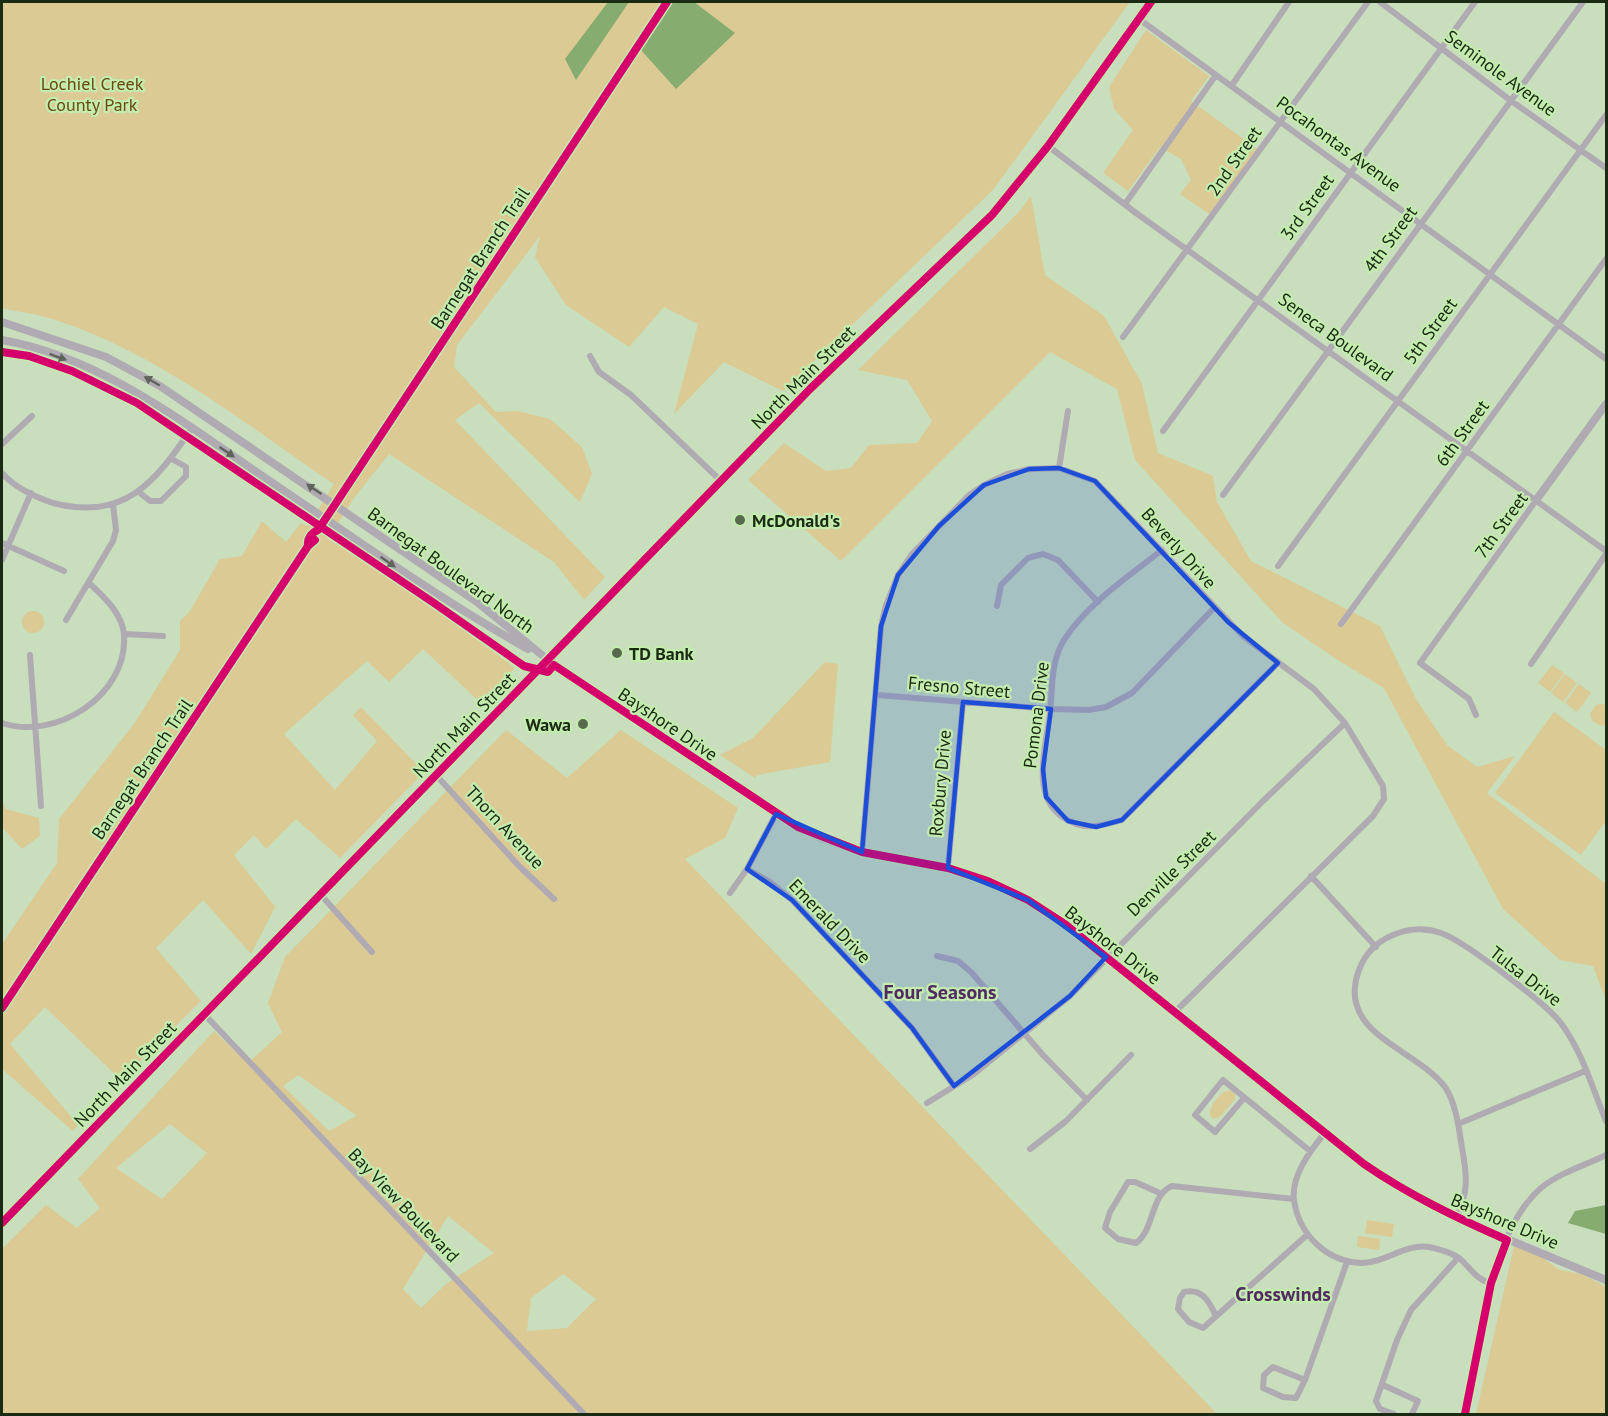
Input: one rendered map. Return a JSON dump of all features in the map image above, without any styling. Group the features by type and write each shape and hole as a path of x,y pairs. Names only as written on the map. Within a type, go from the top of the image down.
{"highway":[{"name":"North Main Street","path":"2,1223 811,388 985,223 1048,146 1151,2"}],"street":[{"path":"1232,85 1289,2"},
{"name":"2nd Street","path":"1123,337 1190,250 1368,2"},
{"name":"Seminole Avenue","path":"1380,2 1509,100 1606,168"},
{"name":"3rd Street","path":"1162,431 1475,2"},
{"name":"4th Street","path":"1223,495 1420,221 1583,2"},
{"name":"Pocahontas Avenue","path":"1139,19 1420,221 1606,359"},
{"path":"1125,204 1216,75"},
{"name":"5th Street","path":"1278,566 1606,115"},
{"name":"Seneca Boulevard","path":"1048,146 1125,204 1537,500 1606,553"},
{"name":"6th Street","path":"1341,624 1606,259"},
{"name":"Barnegat Boulevard North","path":"2,322 106,357 160,386 477,602 548,660"},
{"name":"Barnegat Boulevard North","path":"2,340 48,353 118,382 192,428 455,608 548,660"},
{"path":"590,356 598,372 631,395 721,481"},
{"name":"7th Street","path":"1476,715 1469,699 1420,663 1606,404"},
{"path":"1059,468 1068,411"},
{"path":"2,444 32,417"},
{"path":"2,473 8,480 31,493 65,506 103,507 139,492 172,459 192,428"},
{"path":"139,492 150,501 161,501 186,476 186,467 172,459"},
{"name":"Beverly Drive","path":"862,852 881,626 886,605 898,575 912,554 969,495 1007,474 1029,469 1059,468 1095,481 1243,636 1314,689 1345,723 1383,786 1384,799 1373,816 1174,1013"},
{"path":"2,560 5,544 31,493"},
{"path":"66,620 113,541 116,530 113,504"},
{"path":"5,544 64,571"},
{"name":"Pomona Drive","path":"1162,550 1098,602 1060,647 1052,680 1051,709 1043,769 1046,797 1053,810 1075,825 1102,826 1122,820 1278,663"},
{"path":"1531,664 1606,553"},
{"path":"997,606 1001,585 1028,558 1043,554 1058,560 1098,602"},
{"path":"2,723 35,728 62,722 77,713 112,681 123,655 124,634 108,601 89,583"},
{"name":"Fresno Street","path":"877,695 1089,710 1119,701 1132,693 1214,608"},
{"path":"124,634 163,636"},
{"path":"30,655 41,806"},
{"name":"Bayshore Drive","path":"548,660 776,814 821,838 862,852 948,868 988,881 1028,900 1065,924 1324,1134 1386,1179 1456,1218 1606,1280"},
{"name":"Roxbury Drive","path":"948,868 963,702"},
{"name":"Denville Street","path":"927,1103 974,1074 1070,996 1106,957 1345,723"},
{"name":"Thorn Avenue","path":"436,775 519,866 554,899"},
{"path":"730,893 747,869 776,814"},
{"name":"Emerald Drive","path":"747,869 770,882 792,900 912,1028 954,1086"},
{"path":"1311,876 1376,947"},
{"path":"320,894 372,952"},
{"name":"Tulsa Drive","path":"1456,1218 1467,1192 1467,1180 1458,1124 1447,1090 1439,1080 1370,1029 1360,1017 1355,1004 1359,967 1376,947 1399,930 1416,928 1443,933 1505,975 1553,1013 1564,1027 1606,1121"},
{"path":"937,956 958,961 971,972 1087,1100"},
{"name":"Bay View Boulevard","path":"204,1014 584,1414"},
{"path":"1030,1149 1087,1100 1131,1055"},
{"path":"1458,1124 1585,1071"},
{"path":"1244,1098 1215,1132 1195,1115 1223,1080 1310,1151"},
{"path":"1324,1134 1310,1151 1298,1176 1294,1199 1306,1235 1332,1256 1347,1262 1365,1263 1387,1259 1406,1250 1425,1246 1443,1250 1458,1258 1482,1281 1491,1283"},
{"path":"1465,1414 1491,1283 1520,1211 1543,1186 1606,1155"},
{"path":"1162,1194 1135,1182 1128,1182 1110,1212 1106,1228 1118,1239 1136,1243 1147,1233 1162,1194 1172,1186 1294,1199"},
{"path":"1216,1316 1202,1295 1192,1290 1184,1292 1180,1298 1178,1309 1189,1322 1203,1328 1306,1235"},
{"path":"1394,1414 1380,1409 1376,1401 1396,1340 1411,1310 1458,1258"},
{"path":"1305,1380 1274,1367 1264,1375 1263,1388 1283,1397 1296,1398 1305,1380 1347,1262"},
{"path":"1383,1384 1418,1401 1412,1414"}],"highlighted area":[{"path":"1059,468 1095,481 1228,622 1278,663 1122,820 1096,827 1068,821 1046,797 1043,769 1051,709 963,702 948,868 1028,900 1106,957 1070,996 954,1086 912,1028 792,900 747,869 776,814 862,852 881,626 898,575 939,526 984,485 1029,469"}],"green space":[{"name":"Lochiel Creek County Park","path":"2,2 1130,2 993,190 783,391 724,362 674,414 698,324 664,307 629,347 566,305 535,257 540,236 457,345 454,367 496,412 518,411 550,419 582,447 592,474 580,502 479,403 455,420 605,577 584,600 554,562 389,454 354,498 328,539 430,604 515,668 484,706 423,649 389,682 367,661 284,734 335,790 377,741 353,715 361,707 424,772 340,858 296,819 266,849 254,835 234,855 275,907 251,954 203,900 156,948 201,1001 121,1080 45,1007 10,1044 78,1125 73,1131 2,1069 2,944 57,863 59,819 134,724 180,650 180,621 190,611 220,559 242,556 262,521 286,542 301,523 308,526 334,484 234,414 130,351 55,320 2,308"},
{"path":"1146,30 1209,76 1191,101 1259,150 1209,214 1180,194 1191,180 1181,159 1160,147 1128,191 1103,173 1133,130 1114,109 1109,87"},
{"path":"1031,196 1045,275 1104,316 1142,384 1158,453 1213,476 1217,502 1251,561 1380,626 1416,699 1447,745 1477,767 1515,756 1487,793 1606,884 1606,1000 1593,966 1560,960 1503,909 1384,688 1282,622 1135,460 1117,389 1050,352 841,561 748,480 784,443 826,471 851,468 869,445 917,443 932,421 907,380 858,370 1019,212"},
{"path":"29,611 37,611 44,618 44,626 37,633 29,633 22,626 22,618"},
{"path":"825,662 838,664 830,762 757,775 755,778 720,755 753,738"},
{"path":"1552,665 1564,673 1550,692 1538,683"},
{"path":"1565,674 1577,683 1563,702 1551,693"},
{"path":"1579,684 1591,693 1577,712 1565,703"},
{"path":"1596,705 1606,705 1606,725 1601,726 1592,721 1590,714"},
{"path":"1554,712 1606,750 1606,821 1581,855 1495,793"},
{"path":"506,730 567,778 621,730 738,808 725,838 685,859 1217,1414 2,1414 2,1249 46,1205 77,1228 100,1208 78,1179 214,1031 248,1063 282,1032 268,1003 285,957","holes":["298,1075 356,1116 329,1131 283,1086","170,1124 207,1153 162,1199 116,1168","448,1216 494,1253 446,1284 421,1308 403,1289","563,1274 596,1299 567,1328 527,1331 531,1298"]},
{"path":"2,800 6,809 39,818 40,836 22,849 2,827"},
{"path":"1230,1090 1235,1094 1235,1099 1220,1117 1213,1119 1210,1111 1214,1103 1219,1096"},
{"path":"1367,1220 1394,1224 1392,1237 1365,1233"},
{"path":"1358,1236 1380,1239 1379,1250 1357,1247"},
{"path":"1514,1246 1543,1258 1560,1270 1582,1274 1606,1287 1606,1414 1476,1414"}],"shaded area":[{"path":"608,2 629,2 576,80 565,59"},
{"path":"671,2 694,2 735,33 676,89 640,49"},
{"path":"1606,1205 1606,1234 1568,1223 1575,1211"}],"cycle path":[{"name":"Barnegat Branch Trail","path":"308,546 310,536 318,530 667,2"},
{"path":"2,1223 811,388 992,215 1048,146 1151,2"},
{"path":"2,352 29,356 72,371 137,403 524,666 548,672 554,665 798,827 862,852 948,868 988,881 1028,900 1065,924 1364,1164 1398,1186 1507,1240 1491,1283 1465,1414"},
{"name":"Barnegat Branch Trail","path":"2,1008 308,546 315,540"}],"place":[{"name":"McDonald's","path":"740,520"},
{"name":"TD Bank","path":"617,653"},
{"name":"Wawa","path":"583,724"}],"district":[{"name":"Four Seasons","path":"940,992"},
{"name":"Crosswinds","path":"1283,1294"}]}
